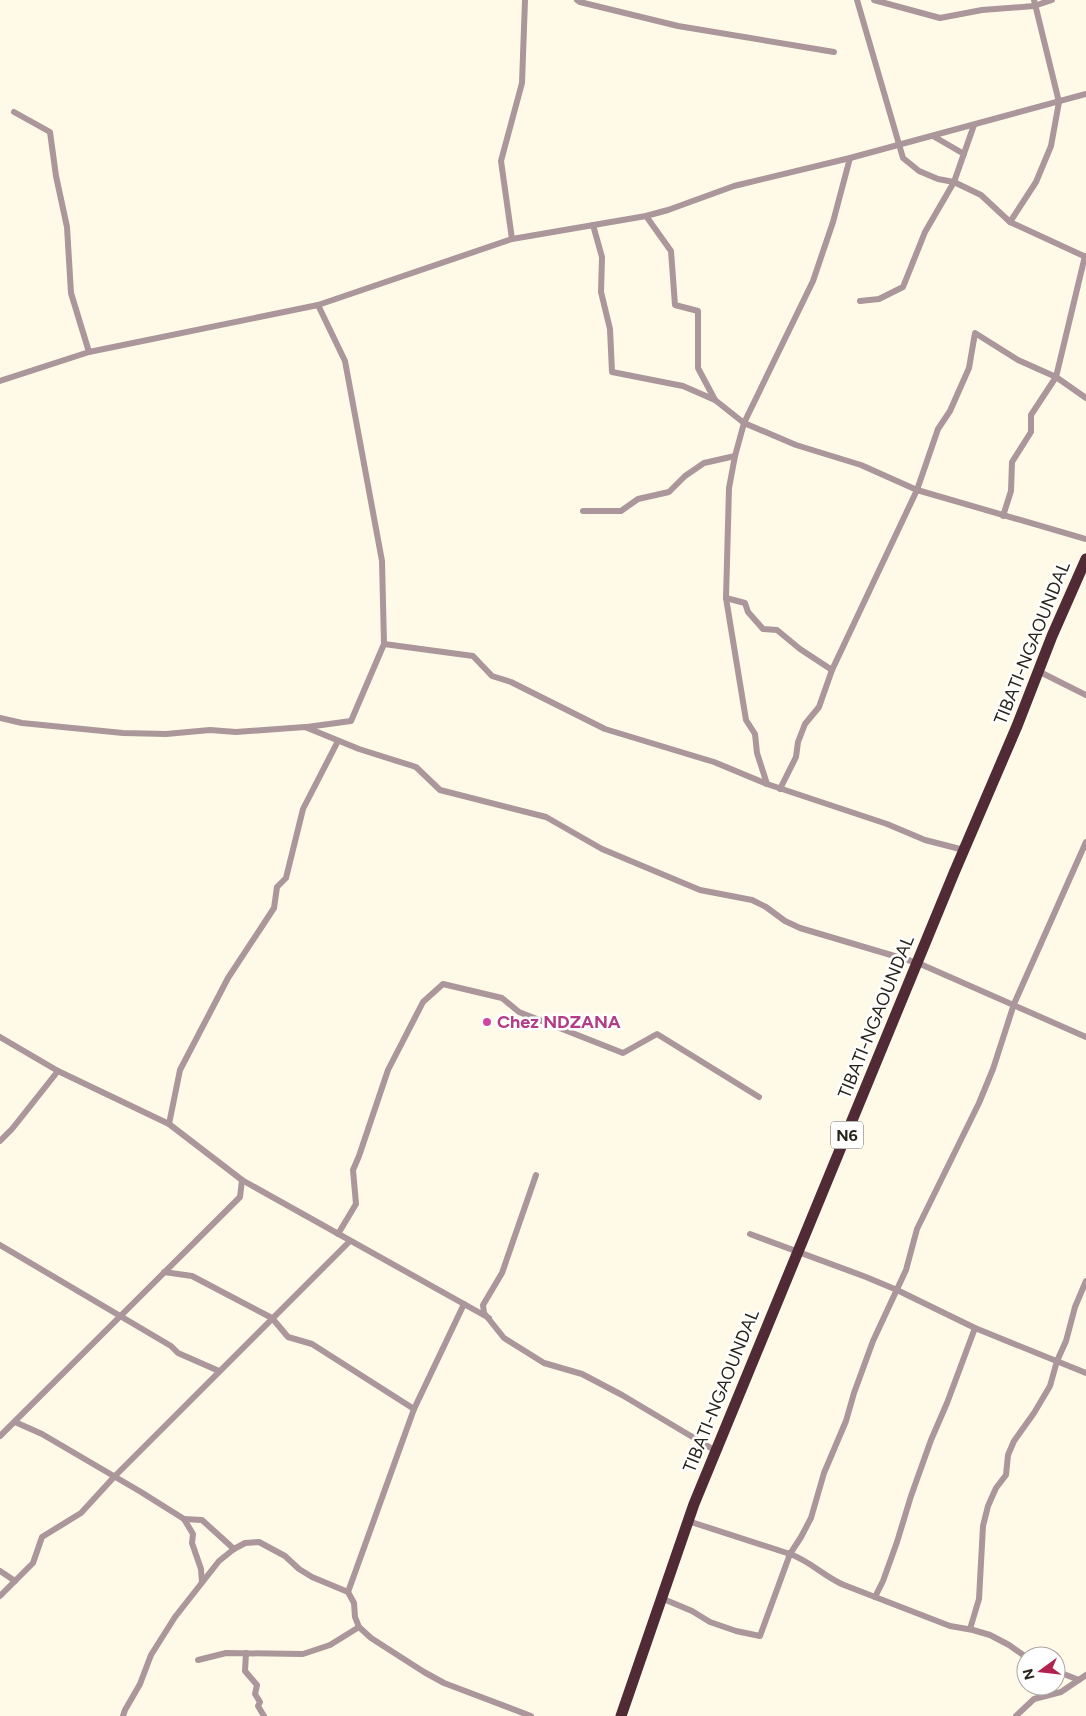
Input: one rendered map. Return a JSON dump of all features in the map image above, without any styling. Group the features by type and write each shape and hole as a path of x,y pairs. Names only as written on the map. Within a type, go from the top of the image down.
{"highway":[{"name":"TIBATI-NGAOUNDAL","path":"621,1716 688,1521 716,1451 1086,559"}],"street":[{"path":"512,239 501,161 522,83 525,0"},
{"path":"576,0 678,26 834,52"},
{"path":"857,0 903,158 919,171 938,179 954,182 980,195 1010,222 1085,257 1056,377 1031,415 1031,432 1012,462 1011,491 1003,516"},
{"path":"874,0 940,18 1052,0"},
{"path":"1010,222 1036,182 1051,146 1059,102 1034,3"},
{"path":"0,381 89,352 318,305 512,239 646,216 734,186 850,158 1086,94"},
{"path":"14,112 50,132 56,176 67,227 71,293 89,352"},
{"path":"860,302 879,299 903,286 925,232 954,182 974,125"},
{"path":"934,136 964,154"},
{"path":"767,784 757,753 756,734 746,720 726,598 730,488 735,456 744,423 812,281 833,222 850,158"},
{"path":"646,216 671,250 675,305 698,311 698,368 715,400"},
{"path":"593,225 602,257 600,292 610,329 612,372 683,386 715,400 744,423 796,445 861,465 917,490 1086,539"},
{"path":"0,718 22,723 123,733 166,734 210,730 236,732 305,728 351,720 384,644 382,561 345,361 318,305"},
{"path":"780,789 796,757 798,742 805,724 819,707 832,670 917,490 938,429 950,411 969,368 975,333 1018,360 1056,377 1086,398"},
{"path":"583,511 621,511 638,499 669,492 685,476 704,463 735,456"},
{"path":"726,598 745,603 748,612 763,629 777,630 800,649 832,670"},
{"path":"384,644 472,656 492,676 511,682 604,729 714,762 780,789 887,824 925,840 964,850"},
{"path":"1038,672 1086,695"},
{"path":"305,728 416,767 440,790 546,817 602,849 700,890 752,900 766,907 785,922 800,928 918,963 1086,1037"},
{"path":"169,1124 180,1070 228,978 274,908 277,888 286,878 303,809 338,740"},
{"path":"661,1598 692,1611 710,1622 736,1631 760,1636 790,1554 811,1518 824,1473 846,1421 870,1348 909,1264 917,1229 979,1103 993,1069 1014,1004 1086,842"},
{"path":"338,1234 356,1204 353,1170 388,1070 423,1002 443,984 502,998 519,1012 623,1053 657,1034 759,1097"},
{"path":"0,1037 58,1071 169,1124 242,1180 489,1318"},
{"path":"0,1141 24,1116 58,1071"},
{"path":"536,1175 502,1273 482,1305 484,1314 504,1338 544,1363 582,1374 622,1395 716,1451"},
{"path":"0,1436 240,1197 242,1180"},
{"path":"750,1234 897,1290 975,1328 1086,1373"},
{"path":"0,1596 32,1563 42,1537 81,1514 114,1476 350,1241"},
{"path":"0,1245 171,1346 178,1353 219,1371"},
{"path":"164,1272 192,1276 272,1318 288,1336 312,1344 414,1409"},
{"path":"970,1629 979,1599 983,1526 988,1506 996,1488 1006,1475 1008,1455 1014,1441 1050,1386 1057,1361 1066,1341 1074,1307 1086,1280"},
{"path":"348,1592 414,1409 464,1304"},
{"path":"874,1597 883,1581 931,1440 975,1328"},
{"path":"15,1422 42,1434 184,1519 193,1534 192,1542 202,1582"},
{"path":"184,1519 202,1520 234,1549"},
{"path":"688,1521 790,1554 807,1562 834,1580 950,1626 981,1632 999,1639 1016,1650"},
{"path":"123,1716 140,1684 151,1655 175,1617 202,1582 219,1561 234,1549 245,1543 259,1542 285,1556 299,1569 312,1577 348,1592 354,1603 359,1627 363,1632 424,1672 444,1683 531,1716"},
{"path":"0,1571 14,1581"},
{"path":"198,1660 226,1653 304,1654 330,1645 359,1627"},
{"path":"246,1653 245,1671 257,1686 255,1694 260,1702 258,1706 264,1716"},
{"path":"1066,1675 1079,1680"},
{"path":"1016,1716 1034,1699 1061,1692 1086,1675"}],"place":[{"name":"Chez NDZANA","path":"487,1022"}]}
